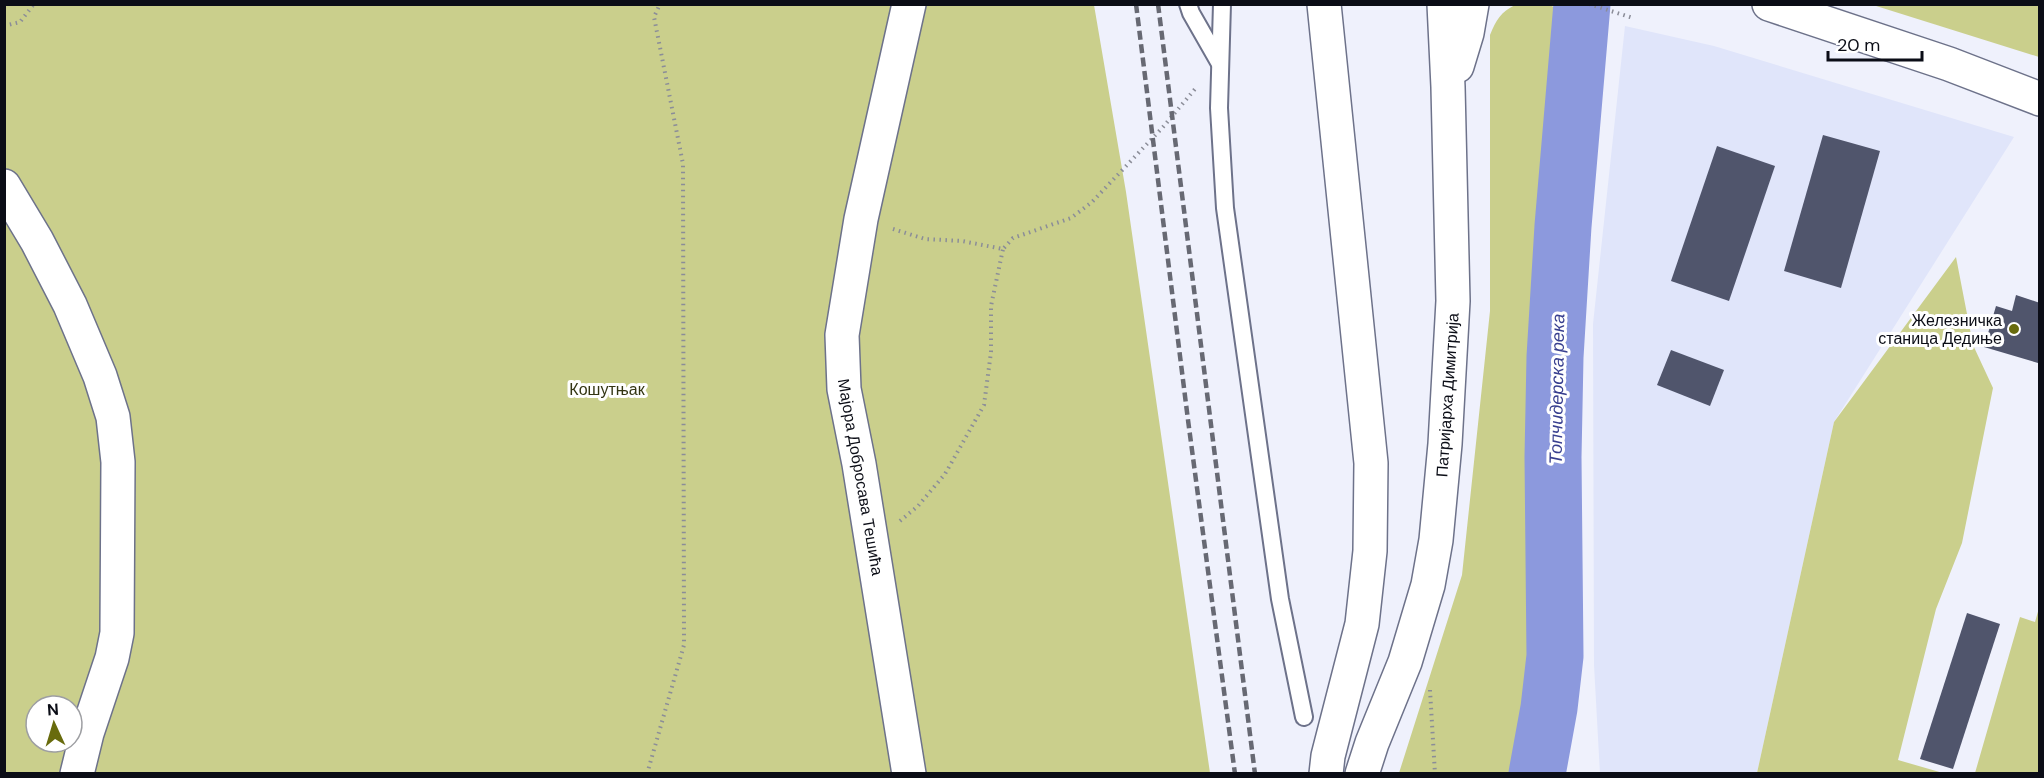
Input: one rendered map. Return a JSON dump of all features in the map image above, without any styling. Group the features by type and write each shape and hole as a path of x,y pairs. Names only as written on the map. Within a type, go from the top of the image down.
{"main road":[{"name":"Мајора Добросава Тешића","path":"909,4 861,219 842,335 844,389 873,545 909,774"},
{"path":"1324,4 1371,463 1370,551 1362,624 1328,756 1326,774"},
{"name":"Патријарха Димитрија","path":"1362,774 1405,662 1428,585 1434,552 1445,444 1453,302 1444,4"},
{"path":"1448,87 1467,33 1472,4"},
{"path":"1769,4 1949,64 2040,99"},
{"path":"4,186 37,241 70,305 100,376 112,417 118,462 117,633 112,658 87,733 77,774"}],"lane":[{"path":"1188,4 1219,62"},
{"path":"1222,4 1219,62 1220,137 1226,208 1280,599 1304,717"}],"path":[{"path":"4,26 20,22 34,4"},
{"path":"647,774 684,645 683,164 654,17 660,4"},
{"path":"1590,4 1633,18"},
{"path":"873,545 918,506 945,474 984,405 992,352 991,306 1003,249 1013,238 1071,218 1092,202 1163,127 1219,62"},
{"path":"861,219 925,239 962,241 1003,249"},
{"path":"1429,679 1435,774"}],"shaded area":[{"path":"1625,26 1714,46 2014,137 1834,422 1757,773 1600,774 1594,665 1593,324"}],"green space":[{"name":"Кошутњак","path":"5,5 1094,5 1126,192 1210,773 5,774"},
{"path":"1515,5 1549,5 1562,10 1536,301 1533,670 1528,711 1509,773 1399,773 1462,575 1490,311 1490,35 1500,17"},
{"path":"1873,5 2039,5 2039,57"},
{"path":"1956,257 1973,345 1993,388 1962,543 1936,609 1898,760 1943,773 1757,773 1834,422"},
{"path":"2039,608 2039,773 1975,773 2020,617 2035,622"}],"building":[{"path":"1823,135 1880,151 1841,288 1784,271"},
{"path":"1717,146 1775,166 1729,301 1671,281"},
{"name":"Железничка станица Дедиње","path":"2016,295 2040,303 2038,363 1984,347 1996,306 2012,311"},
{"path":"1671,350 1724,370 1710,406 1657,385"},
{"path":"1967,613 2000,624 1953,769 1920,759"}],"waterway":[{"name":"Топчидерска река","path":"1537,774 1549,708 1555,656 1553,457 1555,357 1563,226 1582,4"}],"railway":[{"path":"1136,4 1235,774"},
{"path":"1158,4 1255,774"}],"place":[{"name":"Железничка станица Дедиње","path":"2014,329"}]}
